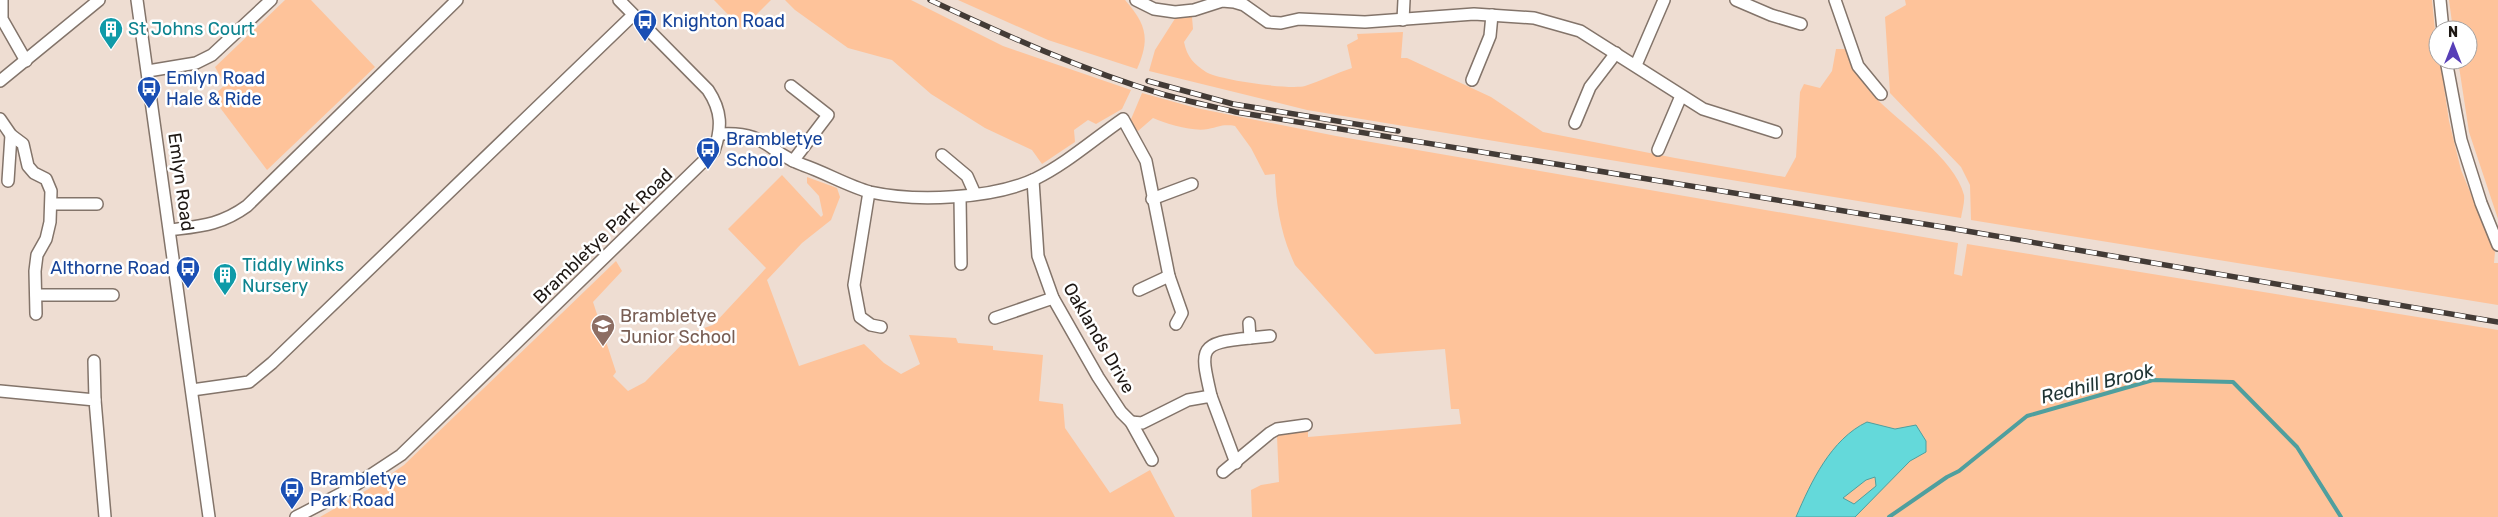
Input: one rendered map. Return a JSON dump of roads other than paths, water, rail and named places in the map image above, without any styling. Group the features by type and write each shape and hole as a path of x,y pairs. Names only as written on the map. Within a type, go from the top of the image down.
{"street":[{"path":"2,0 2,19 26,61"},
{"path":"0,81 99,0"},
{"name":"Emlyn Road","path":"137,0 209,517"},
{"path":"148,71 196,63 212,55 271,0"},
{"path":"619,0 708,90 720,115 720,134 753,136 768,143 794,161 869,192 960,197 993,191 1033,180 1123,119 1146,161 1152,199 1169,276 1182,313 1176,324"},
{"path":"1136,0 1154,9 1175,12 1194,10 1222,1 1234,2 1244,5 1268,22 1281,23 1299,19 1318,18 1366,22 1492,15 1534,18 1580,31 1703,109 1776,132"},
{"path":"1404,0 1404,20"},
{"path":"1636,65 1664,0"},
{"path":"1736,0 1771,15 1800,24"},
{"path":"1835,0 1858,66 1881,94"},
{"path":"2440,0 2442,20"},
{"path":"170,230 209,224 231,218 247,206 449,2"},
{"path":"192,390 249,382 272,363 633,15"},
{"path":"1472,80 1490,36 1492,15"},
{"path":"1575,123 1590,87 1616,53"},
{"path":"2448,70 2461,140 2481,203 2498,245"},
{"path":"791,86 828,115 794,161"},
{"path":"1658,150 1681,96"},
{"path":"0,119 11,135 23,144 28,166 34,173 46,179 51,191 52,204 46,239 37,255 36,314"},
{"name":"Brambletye Park Road","path":"296,517 348,490 401,455 702,165 714,151 720,134"},
{"path":"8,181 11,135"},
{"path":"942,155 967,176 975,194"},
{"name":"Oaklands Drive","path":"1033,180 1038,256 1053,298 1098,376 1121,412 1131,422 1152,460"},
{"path":"1152,199 1192,184"},
{"path":"869,192 854,285 860,317 871,325 881,328"},
{"path":"960,197 961,264"},
{"path":"52,204 97,204"},
{"path":"1139,290 1169,276"},
{"path":"36,295 112,295"},
{"path":"995,318 1053,298"},
{"path":"1249,323 1250,338"},
{"path":"1236,463 1211,396 1204,363 1204,353 1210,346 1223,340 1270,336"},
{"path":"94,361 95,400 106,517"},
{"path":"0,391 95,400"},
{"path":"1131,422 1142,423 1188,400 1211,396"},
{"path":"1223,472 1277,429 1306,425"}],"water":[{"path":"1867,422 1895,429 1916,425 1926,441 1926,452 1910,461 1855,517 1796,517 1808,490 1824,463 1843,439","holes":["1875,477 1876,486 1854,504 1843,498 1866,480"]}],"waterway":[{"name":"Redhill Brook","path":"1889,517 1947,477 1959,471 2027,416 2153,380 2233,382 2297,447 2341,517"}],"railway":[{"path":"930,0 1015,39 1132,85 1236,112 1949,228 2498,322"},
{"path":"1148,81 1233,104 1398,131"}],"place":[{"name":"Knighton Road","path":"645,42"},
{"name":"St Johns Court","path":"111,50"},
{"name":"Emlyn Road Hale & Ride","path":"149,109"},
{"name":"Brambletye School","path":"708,170"},
{"name":"Althorne Road","path":"188,289"},
{"name":"Tiddly Winks Nursery","path":"225,296"},
{"name":"Brambletye Junior School","path":"603,347"},
{"name":"Brambletye Park Road","path":"292,510"}]}
